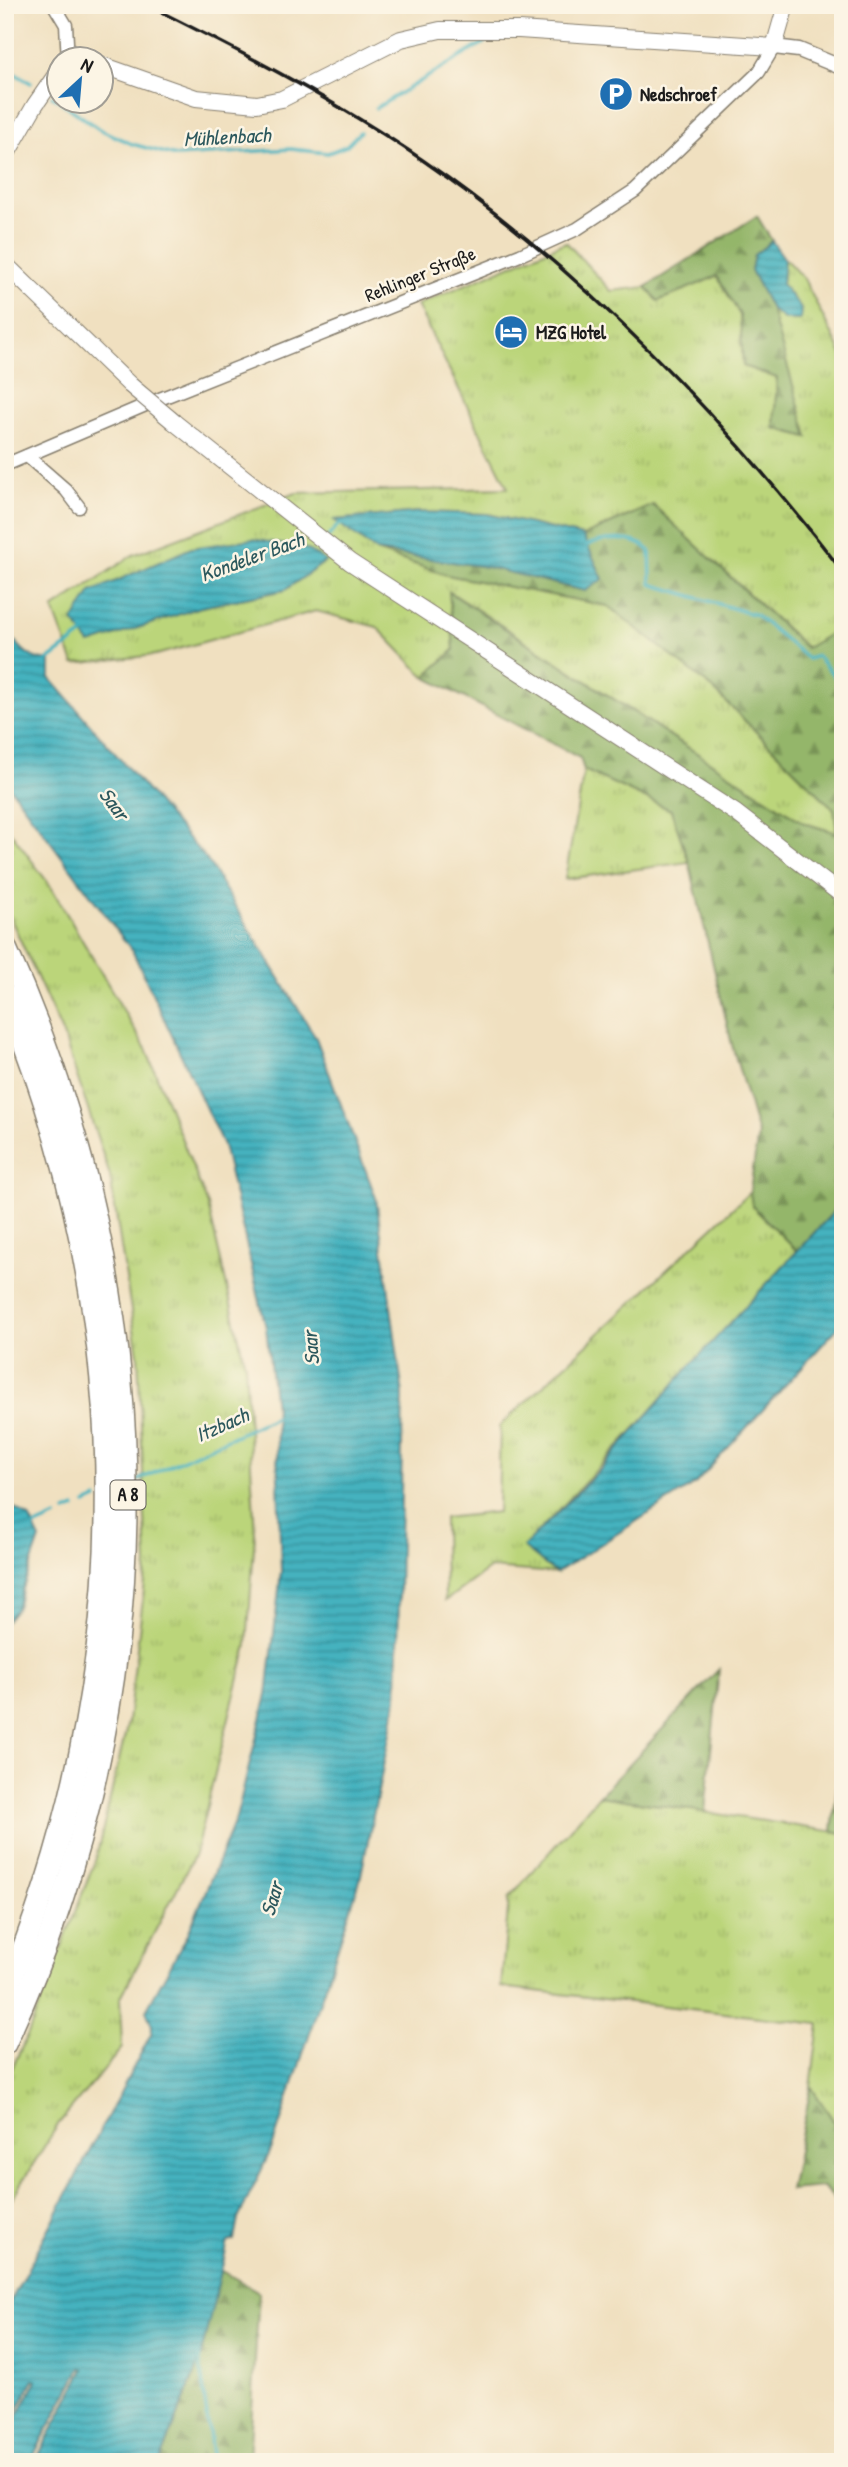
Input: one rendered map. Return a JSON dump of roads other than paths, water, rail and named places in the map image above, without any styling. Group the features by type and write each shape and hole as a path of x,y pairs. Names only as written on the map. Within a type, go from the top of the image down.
{"highway":[{"name":"A 8","path":"5,946 44,1037 65,1098 102,1239 122,1372 128,1491 120,1634 98,1770 57,1915 5,2044"},
{"name":"A 8","path":"5,995 46,1104 82,1243 102,1374 108,1491 100,1632 78,1765 38,1909 5,1994"}],"main road":[{"path":"116,70 195,97 257,104 282,99 401,38 440,30 519,30 774,47 786,5"},
{"path":"5,157 46,91"},
{"path":"5,264 130,385 350,562 736,813 843,896"}],"street":[{"path":"54,5 66,25 67,46"},
{"path":"774,47 799,50 843,68"},
{"name":"Rehlinger Straße","path":"5,465 137,408 578,229 635,191 760,72 774,47"},
{"path":"27,456 66,490 79,508"}],"water":[{"path":"772,241 784,258 782,284 801,309 800,320 785,320 771,309 751,270 754,255"},
{"path":"419,512 487,514 583,536 603,579 585,591 487,567 376,551 334,520"},
{"path":"253,539 306,549 326,561 285,590 201,607 90,644 73,621 91,592 191,548"},
{"name":"Saar","path":"5,629 30,655 50,660 50,678 207,860 316,1038 376,1198 403,1394 397,1698 360,1880 272,2148 238,2219 234,2240 228,2242 200,2359 160,2462 35,2462 84,2369 81,2368 30,2462 5,2462 5,2438 37,2380 34,2379 5,2432 5,2312 151,2034 152,2026 146,2010 188,1934 236,1818 267,1695 281,1571 276,1417 266,1328 223,1145 133,952 5,781"},
{"path":"843,1202 843,1322 696,1483 556,1573 523,1547 600,1470 688,1368"},
{"path":"6,1503 29,1517 40,1539 16,1609 5,1623"}],"waterway":[{"name":"Mühlenbach","path":"376,108 495,36"},
{"name":"Mühlenbach","path":"5,68 31,83"},
{"name":"Mühlenbach","path":"81,116 99,129 132,144 176,156 291,149 328,153 346,146 360,132"},
{"name":"Kondeler Bach","path":"328,537 342,524"},
{"name":"Kondeler Bach","path":"586,546 602,541 620,540 644,546 650,551 651,584 756,615 808,659 817,656 843,686"},
{"name":"Kondeler Bach","path":"47,661 86,632"},
{"name":"Itzbach","path":"134,1482 280,1415"},
{"name":"Itzbach","path":"86,1504 97,1499"},
{"name":"Itzbach","path":"66,1512 75,1508"},
{"name":"Itzbach","path":"34,1527 56,1517"},
{"path":"199,2356 213,2462"}],"railway":[{"path":"147,5 253,59 391,139 483,204 540,250 649,350 701,404 798,515 843,572"}],"place":[{"name":"Nedschroef","path":"616,94"},
{"name":"MZG Hotel","path":"511,332"}]}
